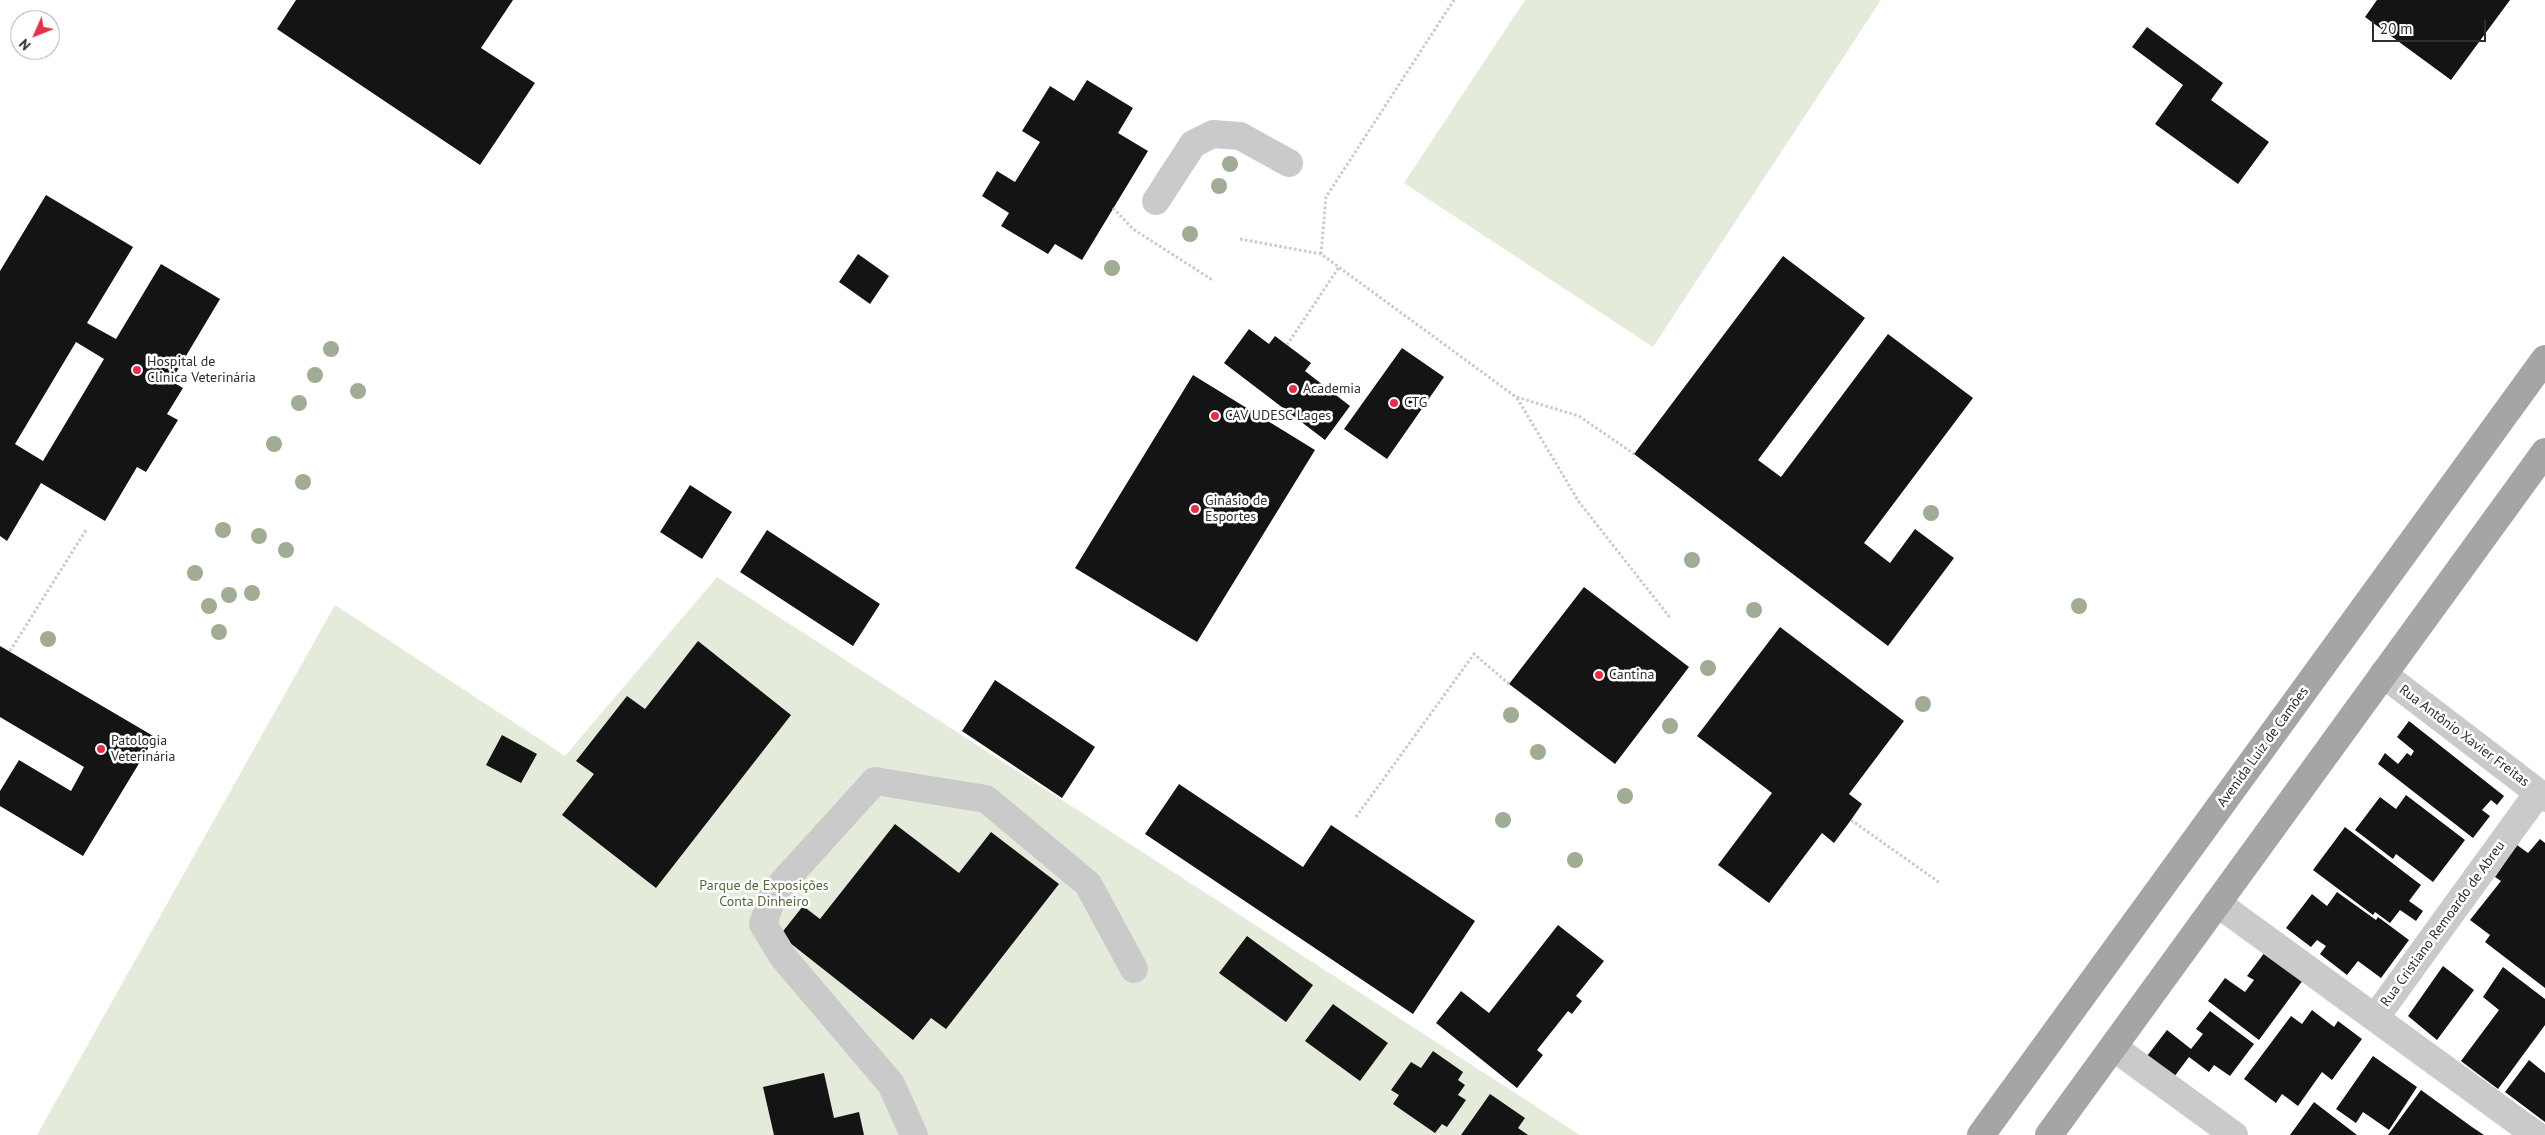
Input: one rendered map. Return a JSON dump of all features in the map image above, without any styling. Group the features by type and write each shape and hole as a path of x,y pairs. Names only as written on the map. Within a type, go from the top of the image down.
{"main road":[{"name":"Avenida Luiz de Camões","path":"1982,1135 2545,359"},
{"path":"2048,1135 2545,452"}],"street":[{"path":"1156,201 1193,144 1213,134 1240,136 1289,163"},
{"name":"Rua Antônio Xavier Freitas","path":"2383,674 2542,796"},
{"path":"914,1135 890,1084 783,957 763,924 774,892 875,781 986,799 1088,884 1134,969"},
{"name":"Rua Cristiano Remoardo de Abreu","path":"2217,903 2375,1018 2542,796"},
{"path":"2375,1018 2536,1135"},
{"path":"2113,1046 2234,1135"}],"path":[{"path":"1321,254 1326,197 1454,0"},
{"path":"1113,208 1133,229 1214,281"},
{"path":"1240,239 1321,254 1516,397 1578,416 1634,454"},
{"path":"1286,345 1339,267"},
{"path":"1516,397 1579,502 1671,619"},
{"path":"10,651 86,530"},
{"path":"1356,817 1474,654 1509,684"},
{"path":"1852,820 1940,883"}],"green space":[{"path":"1525,0 1881,0 1653,347 1404,183"},
{"name":"Parque de Exposições Conta Dinheiro","path":"717,577 1580,1135 37,1135 335,605 565,756"}],"building":[{"path":"296,0 513,0 481,48 535,83 480,165 277,29"},
{"path":"2377,0 2510,0 2451,80 2365,17"},
{"path":"2147,27 2223,83 2211,100 2269,142 2238,184 2155,124 2183,85 2132,47"},
{"path":"1087,80 1133,108 1118,133 1148,151 1082,260 1055,244 1048,254 1001,226 1009,213 982,196 997,171 1015,182 1040,142 1022,131 1050,86 1074,101"},
{"name":"Hospital de Clinica Veterinária","path":"46,195 133,247 87,323 116,339 161,264 220,299 171,381 183,388 167,414 178,420 146,472 137,467 105,521 41,483 7,541 0,536 0,271","holes":["76,342 104,359 43,461 15,444"]},
{"path":"858,254 889,276 870,304 839,282"},
{"path":"1783,256 1865,318 1758,460 1781,477 1888,334 1973,398 1864,543 1890,563 1915,529 1954,558 1888,646 1634,454"},
{"name":"Academia","path":"1249,329 1269,344 1275,336 1311,363 1305,371 1350,406 1325,440 1224,363"},
{"name":"CTG","path":"1402,348 1444,377 1387,459 1344,429"},
{"name":"Ginásio de Esportes","path":"1193,375 1315,450 1197,642 1075,568"},
{"path":"690,485 732,512 702,559 660,532"},
{"path":"767,530 880,604 853,646 740,572"},
{"name":"Cantina","path":"1584,587 1689,667 1615,764 1509,684"},
{"path":"1780,627 1904,721 1849,794 1862,804 1834,843 1822,833 1769,903 1718,865 1772,793 1697,736"},
{"path":"698,641 791,715 656,888 562,815 594,774 576,761 627,696 645,709"},
{"name":"Patologia Veterinária","path":"0,646 155,737 83,856 0,806 0,791 19,760 71,791 84,767 0,717"},
{"path":"995,680 1095,747 1062,798 962,731"},
{"path":"2409,721 2504,796 2497,805 2491,800 2482,810 2490,816 2473,838 2378,764 2385,753 2398,764 2407,753 2411,756 2414,751 2397,737"},
{"path":"502,735 537,754 521,783 486,765"},
{"path":"1179,784 1303,867 1331,825 1475,921 1413,1014 1145,834"},
{"path":"2406,795 2465,840 2433,882 2396,854 2393,859 2355,830 2380,797 2396,809"},
{"path":"895,824 959,873 991,832 1059,884 946,1029 931,1018 913,1040 780,935 803,906 820,919"},
{"path":"2345,827 2421,885 2409,901 2423,911 2416,921 2400,910 2390,923 2375,912 2373,915 2313,870"},
{"path":"2540,839 2545,843 2545,988 2485,942 2490,935 2470,920 2501,881 2495,877 2517,845 2528,853"},
{"path":"2337,892 2376,920 2378,917 2409,940 2381,978 2358,961 2347,975 2320,954 2326,946 2317,940 2311,947 2286,928 2312,894 2327,906"},
{"path":"1558,925 1604,961 1576,996 1582,1001 1572,1014 1568,1011 1537,1050 1543,1055 1517,1088 1436,1023 1461,991 1489,1013"},
{"path":"1247,936 1313,985 1286,1022 1219,973"},
{"path":"2265,952 2303,980 2259,1040 2208,1001 2225,978 2245,992 2254,980 2247,976"},
{"path":"2443,966 2474,990 2437,1040 2408,1016"},
{"path":"2503,967 2545,999 2545,1025 2498,1089 2461,1061 2499,1010 2483,997"},
{"path":"1333,1004 1388,1043 1360,1081 1305,1041"},
{"path":"2312,1010 2334,1027 2338,1021 2362,1039 2332,1080 2322,1072 2298,1106 2282,1094 2276,1103 2244,1079 2291,1016 2302,1024"},
{"path":"2210,1011 2254,1044 2230,1076 2214,1065 2209,1072 2189,1057 2174,1077 2147,1056 2167,1030 2191,1049 2203,1034 2196,1029"},
{"path":"1433,1051 1463,1072 1458,1080 1465,1085 1458,1095 1466,1100 1447,1127 1442,1124 1435,1133 1393,1104 1399,1095 1391,1090 1411,1062 1421,1068"},
{"path":"2373,1056 2417,1087 2389,1130 2363,1112 2356,1123 2336,1109"},
{"path":"2529,1060 2545,1073 2545,1122 2505,1092"},
{"path":"824,1073 834,1118 859,1112 864,1135 774,1135 763,1087"},
{"path":"2421,1090 2472,1127 2484,1135 2388,1135"},
{"path":"1490,1094 1525,1118 1518,1128 1528,1135 1461,1135"},
{"path":"2314,1102 2357,1135 2290,1135"}],"place":[{"name":"Hospital de Clinica Veterinária","path":"137,370"},
{"name":"Academia","path":"1293,389"},
{"name":"CTG","path":"1394,403"},
{"name":"CAV UDESC Lages","path":"1215,416"},
{"name":"Ginásio de Esportes","path":"1195,509"},
{"name":"Cantina","path":"1599,675"},
{"name":"Patologia Veterinária","path":"101,749"}]}
